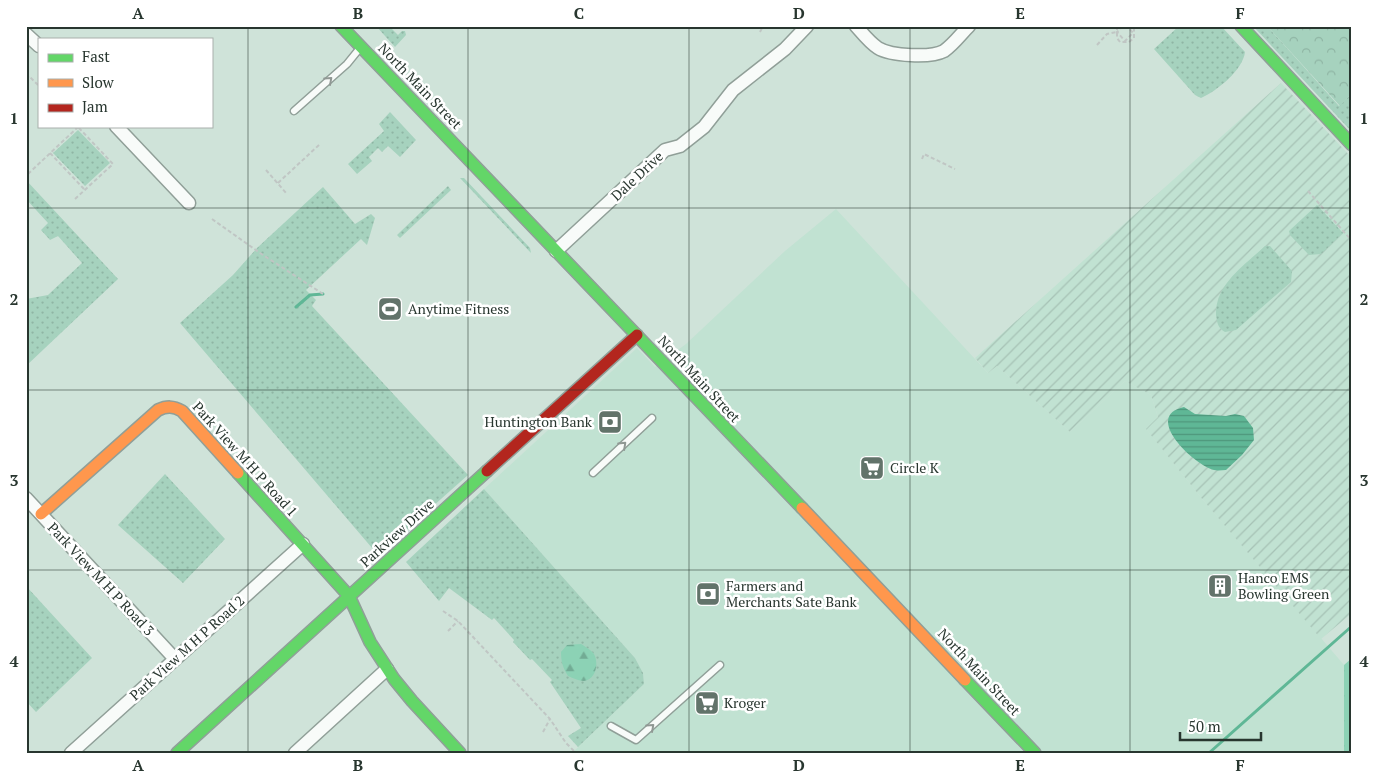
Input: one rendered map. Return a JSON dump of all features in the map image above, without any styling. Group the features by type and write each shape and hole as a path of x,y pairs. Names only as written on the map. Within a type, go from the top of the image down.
{"street":[{"name":"North Main Street","path":"342,26 1035,753"},
{"name":"Dale Drive","path":"556,251 665,150 680,146 704,128 733,90 785,49 807,26"},
{"path":"856,26 878,48 887,52 919,55 933,54 944,50 969,26"},
{"path":"1242,26 1352,145"},
{"path":"26,34 38,45"},
{"path":"118,128 188,203"},
{"name":"Parkview Drive","path":"177,753 637,335"},
{"name":"Park View M H P Road 1","path":"41,514 158,410 166,406 175,406 182,411 349,596 355,612 387,669 399,686 455,751"},
{"name":"Park View M H P Road 3","path":"26,498 175,659"},
{"name":"Park View M H P Road 2","path":"71,753 302,544"},
{"path":"295,753 387,669"}],"lane":[{"path":"294,111 347,64 361,47"},
{"path":"593,473 652,418"},
{"path":"611,726 636,740 720,665"}],"path":[{"path":"760,32 763,26"},
{"path":"1117,26 1116,38 1120,42 1132,41 1134,38 1134,26"},
{"path":"1097,45 1107,34 1117,32 1125,26 1133,33"},
{"path":"1125,41 1133,33"},
{"path":"26,79 29,76 38,85"},
{"path":"28,174 78,128"},
{"path":"75,199 113,164 80,128"},
{"path":"278,183 320,144"},
{"path":"50,153 85,190"},
{"path":"922,159 924,154 955,169"},
{"path":"266,170 287,194"},
{"path":"1308,191 1352,241"},
{"path":"212,218 253,248 323,294"},
{"path":"442,611 458,621 550,719 566,743 576,753"},
{"path":"448,631 458,621"},
{"path":"543,732 550,719"}],"shaded area":[{"path":"1281,83 1352,158 1352,613 1321,639 1203,500 1146,429 1158,417 1151,395 1125,381 1070,432 997,366 988,373 975,358"},
{"path":"836,209 988,373 997,366 1070,432 1125,381 1151,395 1158,417 1147,430 1203,500 1344,665 1344,753 572,753 644,684 643,673 635,658 484,489 637,348 655,367 686,344 785,251"},
{"path":"1184,407 1195,414 1226,416 1235,414 1244,416 1253,428 1254,440 1226,470 1216,470 1205,466 1185,450 1170,430 1168,420 1172,412"}],"green space":[{"path":"376,26 389,26 398,35 405,31 406,35 395,47"},
{"path":"1179,26 1221,26 1245,52 1240,66 1234,73 1201,98 1195,95 1154,49"},
{"path":"1253,26 1267,26 1339,106 1352,93 1352,132"},
{"path":"1267,26 1352,26 1352,93 1340,106"},
{"path":"390,112 416,140 400,157 388,146 382,152 378,148 369,157 372,161 357,174 348,164 384,131 379,124"},
{"path":"78,130 110,163 85,186 53,153"},
{"path":"460,178 464,178 530,248 531,253"},
{"path":"26,180 118,279 26,366 26,299 48,295 82,263 58,236 50,240 41,230 48,223 26,199"},
{"path":"448,186 451,190 400,238 397,235"},
{"path":"323,187 355,224 371,214 375,218 367,245 361,239 306,290 316,300 312,306 468,475 378,555 180,323 233,275 257,248"},
{"path":"1317,205 1343,233 1321,254 1309,255 1290,235 1289,231"},
{"path":"1265,246 1270,246 1292,271 1291,282 1236,330 1225,332 1218,325 1216,315 1220,294 1240,268"},
{"path":"165,474 225,539 183,583 118,525"},
{"path":"484,489 635,658 643,673 644,684 578,747 568,736 581,728 550,682 552,680 513,642 514,640 494,618 492,620 449,588 439,601 406,562"},
{"path":"26,586 92,658 36,712 26,701"},
{"path":"581,644 594,654 596,662 594,674 591,678 584,681 568,676 561,656 561,652 567,645"},
{"path":"1352,658 1352,753 1344,753 1344,665"}],"waterway":[{"path":"296,307 310,295 323,294"},
{"path":"1209,753 1352,626"}],"traffic: fast":[{"path":"341,26 802,508"},
{"path":"1241,26 1352,145"},
{"path":"177,753 487,471"},
{"path":"238,473 349,596 370,642 394,679 460,753"},
{"path":"965,680 1035,753"}],"traffic: slow":[{"path":"41,514 158,410 164,408 173,407 182,411 238,473"},
{"path":"802,508 965,680"}],"traffic: jam":[{"path":"487,471 637,335"}],"place":[{"name":"Anytime Fitness","path":"390,309"},
{"name":"Huntington Bank","path":"610,422"},
{"name":"Circle K","path":"872,468"},
{"name":"Hanco EMS Bowling Green","path":"1220,586"},
{"name":"Farmers and Merchants Sate Bank","path":"708,594"},
{"name":"Kroger","path":"707,703"}]}
